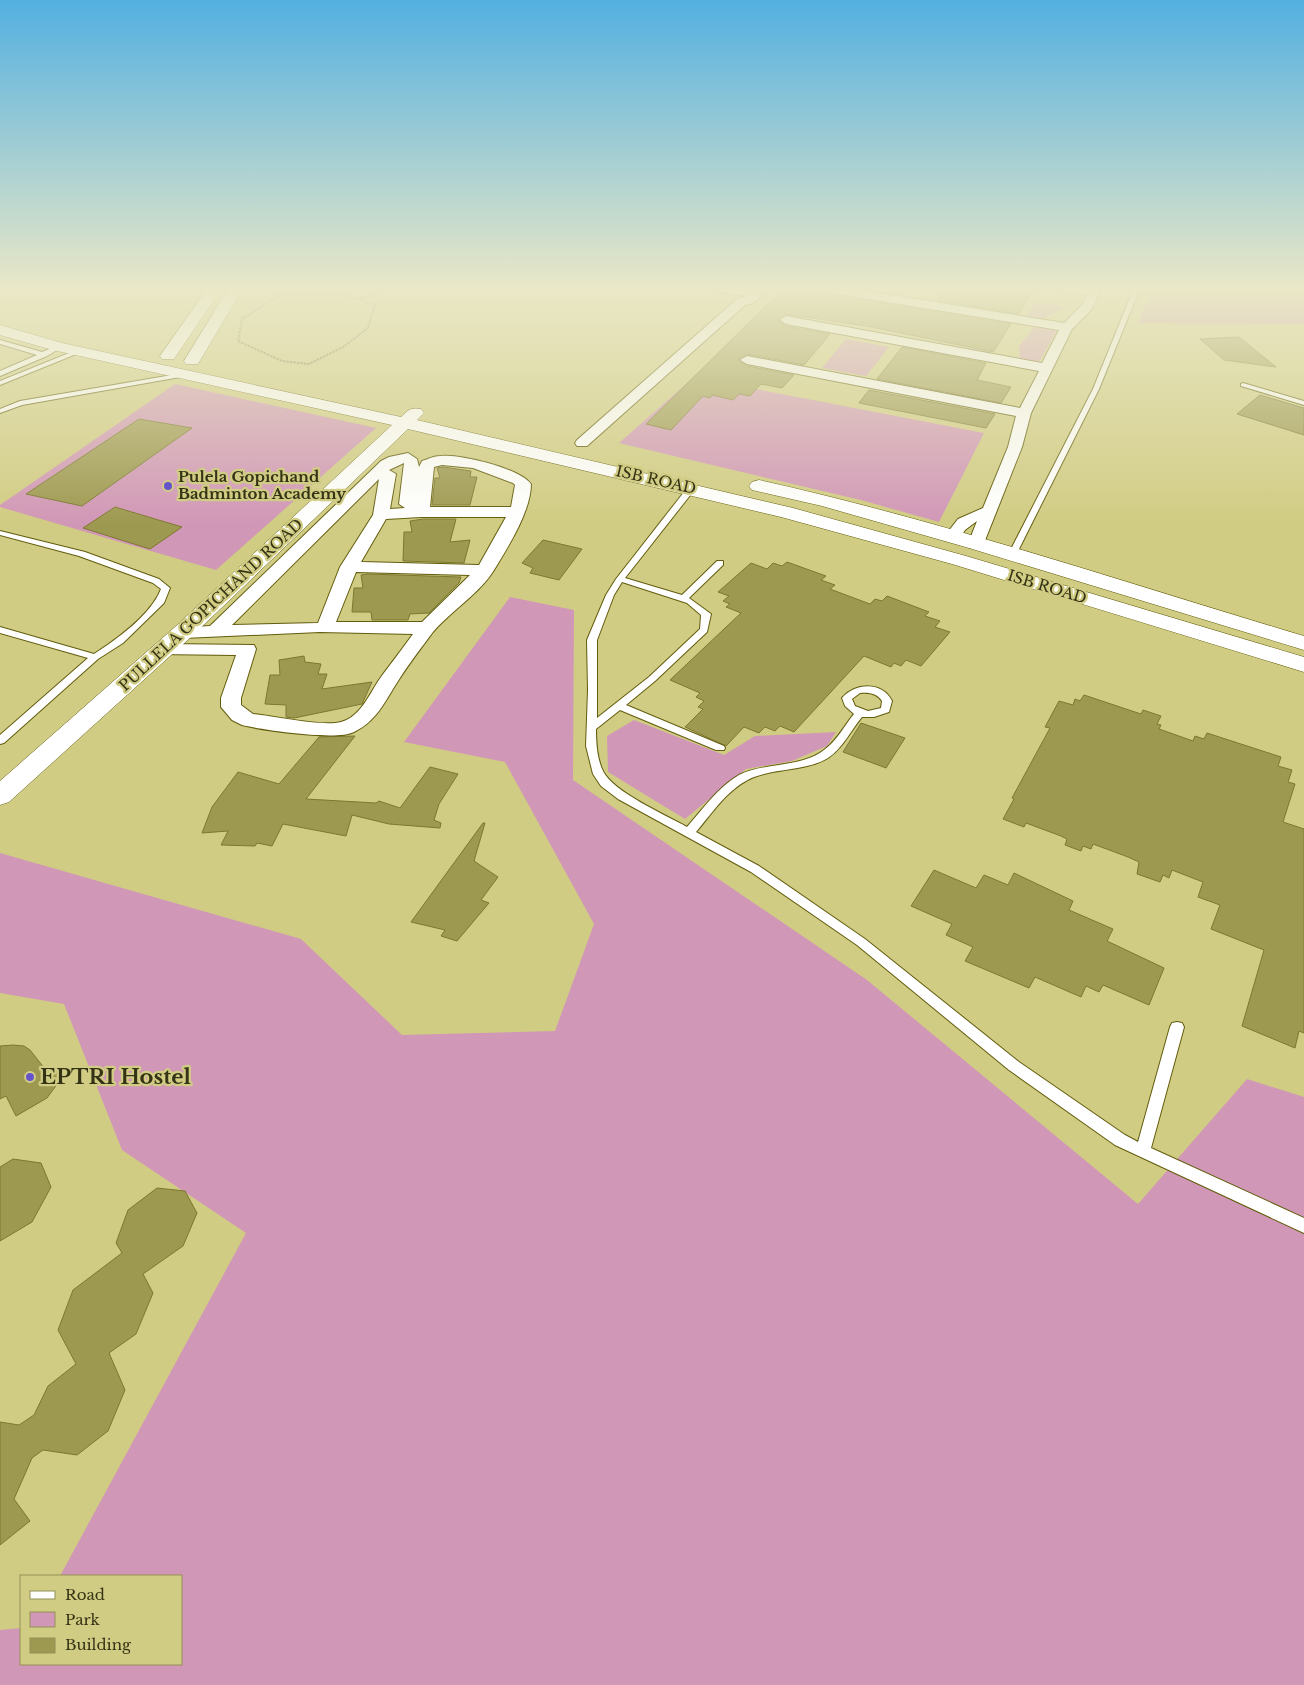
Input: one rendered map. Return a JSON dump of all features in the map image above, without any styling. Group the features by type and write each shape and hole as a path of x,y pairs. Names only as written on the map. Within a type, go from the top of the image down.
{"main road":[{"name":"ISB ROAD","path":"179,367 406,416 875,536 1304,666"},
{"name":"ISB ROAD","path":"406,416 514,430"},
{"name":"PULLELA GOPICHAND ROAD","path":"0,784 164,647 253,559 406,416"},
{"path":"562,440 590,446"},
{"name":"ISB ROAD","path":"741,481 826,501 952,537 1304,643"},
{"name":"PULLELA GOPICHAND ROAD","path":"0,796 164,647 253,559"}],"street":[{"path":"590,446 673,367"},
{"path":"618,430 686,367"},
{"path":"782,367 1024,413"},
{"path":"976,544 1015,447 1024,413 1046,368 1039,367"},
{"path":"164,647 215,631 378,472 394,460 412,460 414,508"},
{"path":"250,640 231,698 231,707 239,716 250,720 327,729 346,728 361,719 375,705 388,681 427,628 485,570 517,512 523,494 523,484 518,480 476,464 451,460 427,464 414,508"},
{"path":"164,647 250,640 315,640 321,636 320,628 349,567 381,515 388,474 378,472"},
{"path":"381,515 414,508 517,512"},
{"path":"952,537 959,524 967,518 989,511"},
{"path":"349,567 485,570"},
{"path":"320,628 427,628"},
{"path":"215,631 250,640"}],"lane":[{"path":"0,374 18,367"},
{"path":"0,383 28,367"},
{"path":"1012,555 1096,388 1105,367"},
{"path":"0,411 20,403 188,368"},
{"path":"1243,385 1304,403"},
{"path":"691,489 620,579 610,595 592,640 594,690 591,746 597,771 605,783 622,796 755,869 861,942 1014,1066 1120,1140 1304,1226"},
{"path":"0,533 82,554 148,578 166,588 161,601 139,623 120,640 95,657 0,741"},
{"path":"683,599 720,563"},
{"path":"591,728 619,706 704,630 706,614 700,608 683,599 620,579"},
{"path":"0,630 20,634 95,657"},
{"path":"619,706 720,748"},
{"path":"690,832 718,798 742,778 803,765 824,755 833,749 843,732 860,713"},
{"path":"1143,1151 1177,1027"}],"green space":[{"path":"823,367 873,367 866,376 822,368"},
{"path":"694,377 984,433 939,522 861,500 619,443"},
{"name":"Pulela Gopichand Badminton Academy","path":"175,384 376,428 216,570 0,507 0,505"},
{"path":"510,597 574,610 573,780 867,980 1138,1204 1247,1079 1304,1097 1304,1685 0,1685 0,1630 20,1628 20,1665 182,1665 182,1575 61,1575 246,1233 122,1150 64,1004 0,993 0,853 301,939 402,1035 555,1031 594,924 505,762 404,742"},
{"path":"634,720 724,755 755,736 836,732 827,746 792,761 746,769 685,819 608,772 607,736"}],"building":[{"path":"704,367 750,367 794,375 782,388 761,384 750,396 739,394 733,400 712,395 710,398 703,396 671,430 646,424"},
{"path":"887,367 984,367 977,380 1011,387 1001,403 877,379"},
{"path":"869,390 995,414 986,428 859,403"},
{"path":"1260,395 1304,408 1304,435 1237,414"},
{"path":"139,419 192,428 82,506 26,494"},
{"path":"443,467 471,471 470,477 477,477 470,505 432,505 435,478 440,478 437,468"},
{"path":"115,507 182,527 150,549 83,528"},
{"path":"456,519 450,542 470,540 464,563 403,561 404,532 412,532 410,521"},
{"path":"543,540 582,549 559,580 530,573 533,568 522,563"},
{"path":"787,562 826,576 821,580 835,585 830,589 870,604 875,599 882,601 887,596 929,612 925,616 940,621 935,627 950,632 921,666 906,660 901,666 894,663 891,667 864,656 794,732 780,726 775,731 765,727 759,733 744,727 726,746 685,727 703,709 698,707 704,701 696,697 700,693 670,680 741,613 726,607 730,604 723,601 729,596 718,592 751,563 767,569 773,563 782,566"},
{"path":"361,575 461,577 459,583 429,613 410,614 408,620 372,620 371,612 352,612 354,588 363,588"},
{"path":"304,656 305,662 321,664 318,674 327,674 322,689 372,682 362,704 294,718 286,717 286,705 265,704 270,675 280,675 279,660"},
{"path":"1084,695 1141,714 1143,710 1161,716 1157,724 1161,725 1159,729 1193,741 1195,736 1204,739 1207,733 1281,757 1278,766 1292,770 1288,782 1295,784 1283,822 1304,829 1304,1033 1299,1031 1295,1048 1242,1026 1264,950 1211,929 1220,905 1198,897 1203,882 1172,870 1169,878 1163,875 1160,882 1137,874 1139,862 1128,857 1093,844 1091,849 1083,846 1081,851 1065,845 1067,839 1061,836 1026,823 1024,827 1003,819 1014,799 1012,798 1050,728 1045,727 1059,701 1073,705 1075,699 1080,701"},
{"path":"861,723 905,738 886,768 843,752"},
{"path":"355,736 306,799 376,803 379,801 400,808 430,767 458,774 439,804 434,820 441,823 440,828 389,824 352,815 346,836 283,824 272,846 257,843 255,846 221,845 228,831 202,833 212,807 238,772 279,784 319,737"},
{"path":"483,823 485,823 474,861 498,877 481,900 489,903 457,941 441,936 445,930 411,922"},
{"path":"934,870 976,888 984,875 1008,885 1014,873 1073,901 1069,910 1113,929 1107,941 1164,968 1149,1005 1103,985 1099,992 1086,986 1081,997 1035,977 1029,988 965,961 973,947 946,935 952,924 911,906"},
{"name":"EPTRI Hostel","path":"0,1046 24,1046 30,1050 45,1069 63,1070 58,1083 47,1098 16,1116 6,1096 0,1099"},
{"path":"13,1159 41,1163 51,1187 32,1222 0,1241 0,1167"},
{"path":"157,1188 185,1191 197,1213 183,1246 143,1274 153,1293 136,1334 109,1353 125,1390 108,1431 77,1455 43,1450 32,1458 14,1499 30,1521 0,1545 0,1422 19,1425 34,1415 48,1386 76,1364 58,1330 73,1290 122,1253 116,1243 128,1210"}],"place":[{"name":"Pulela Gopichand Badminton Academy","path":"168,486"},
{"name":"EPTRI Hostel","path":"30,1077"}]}
